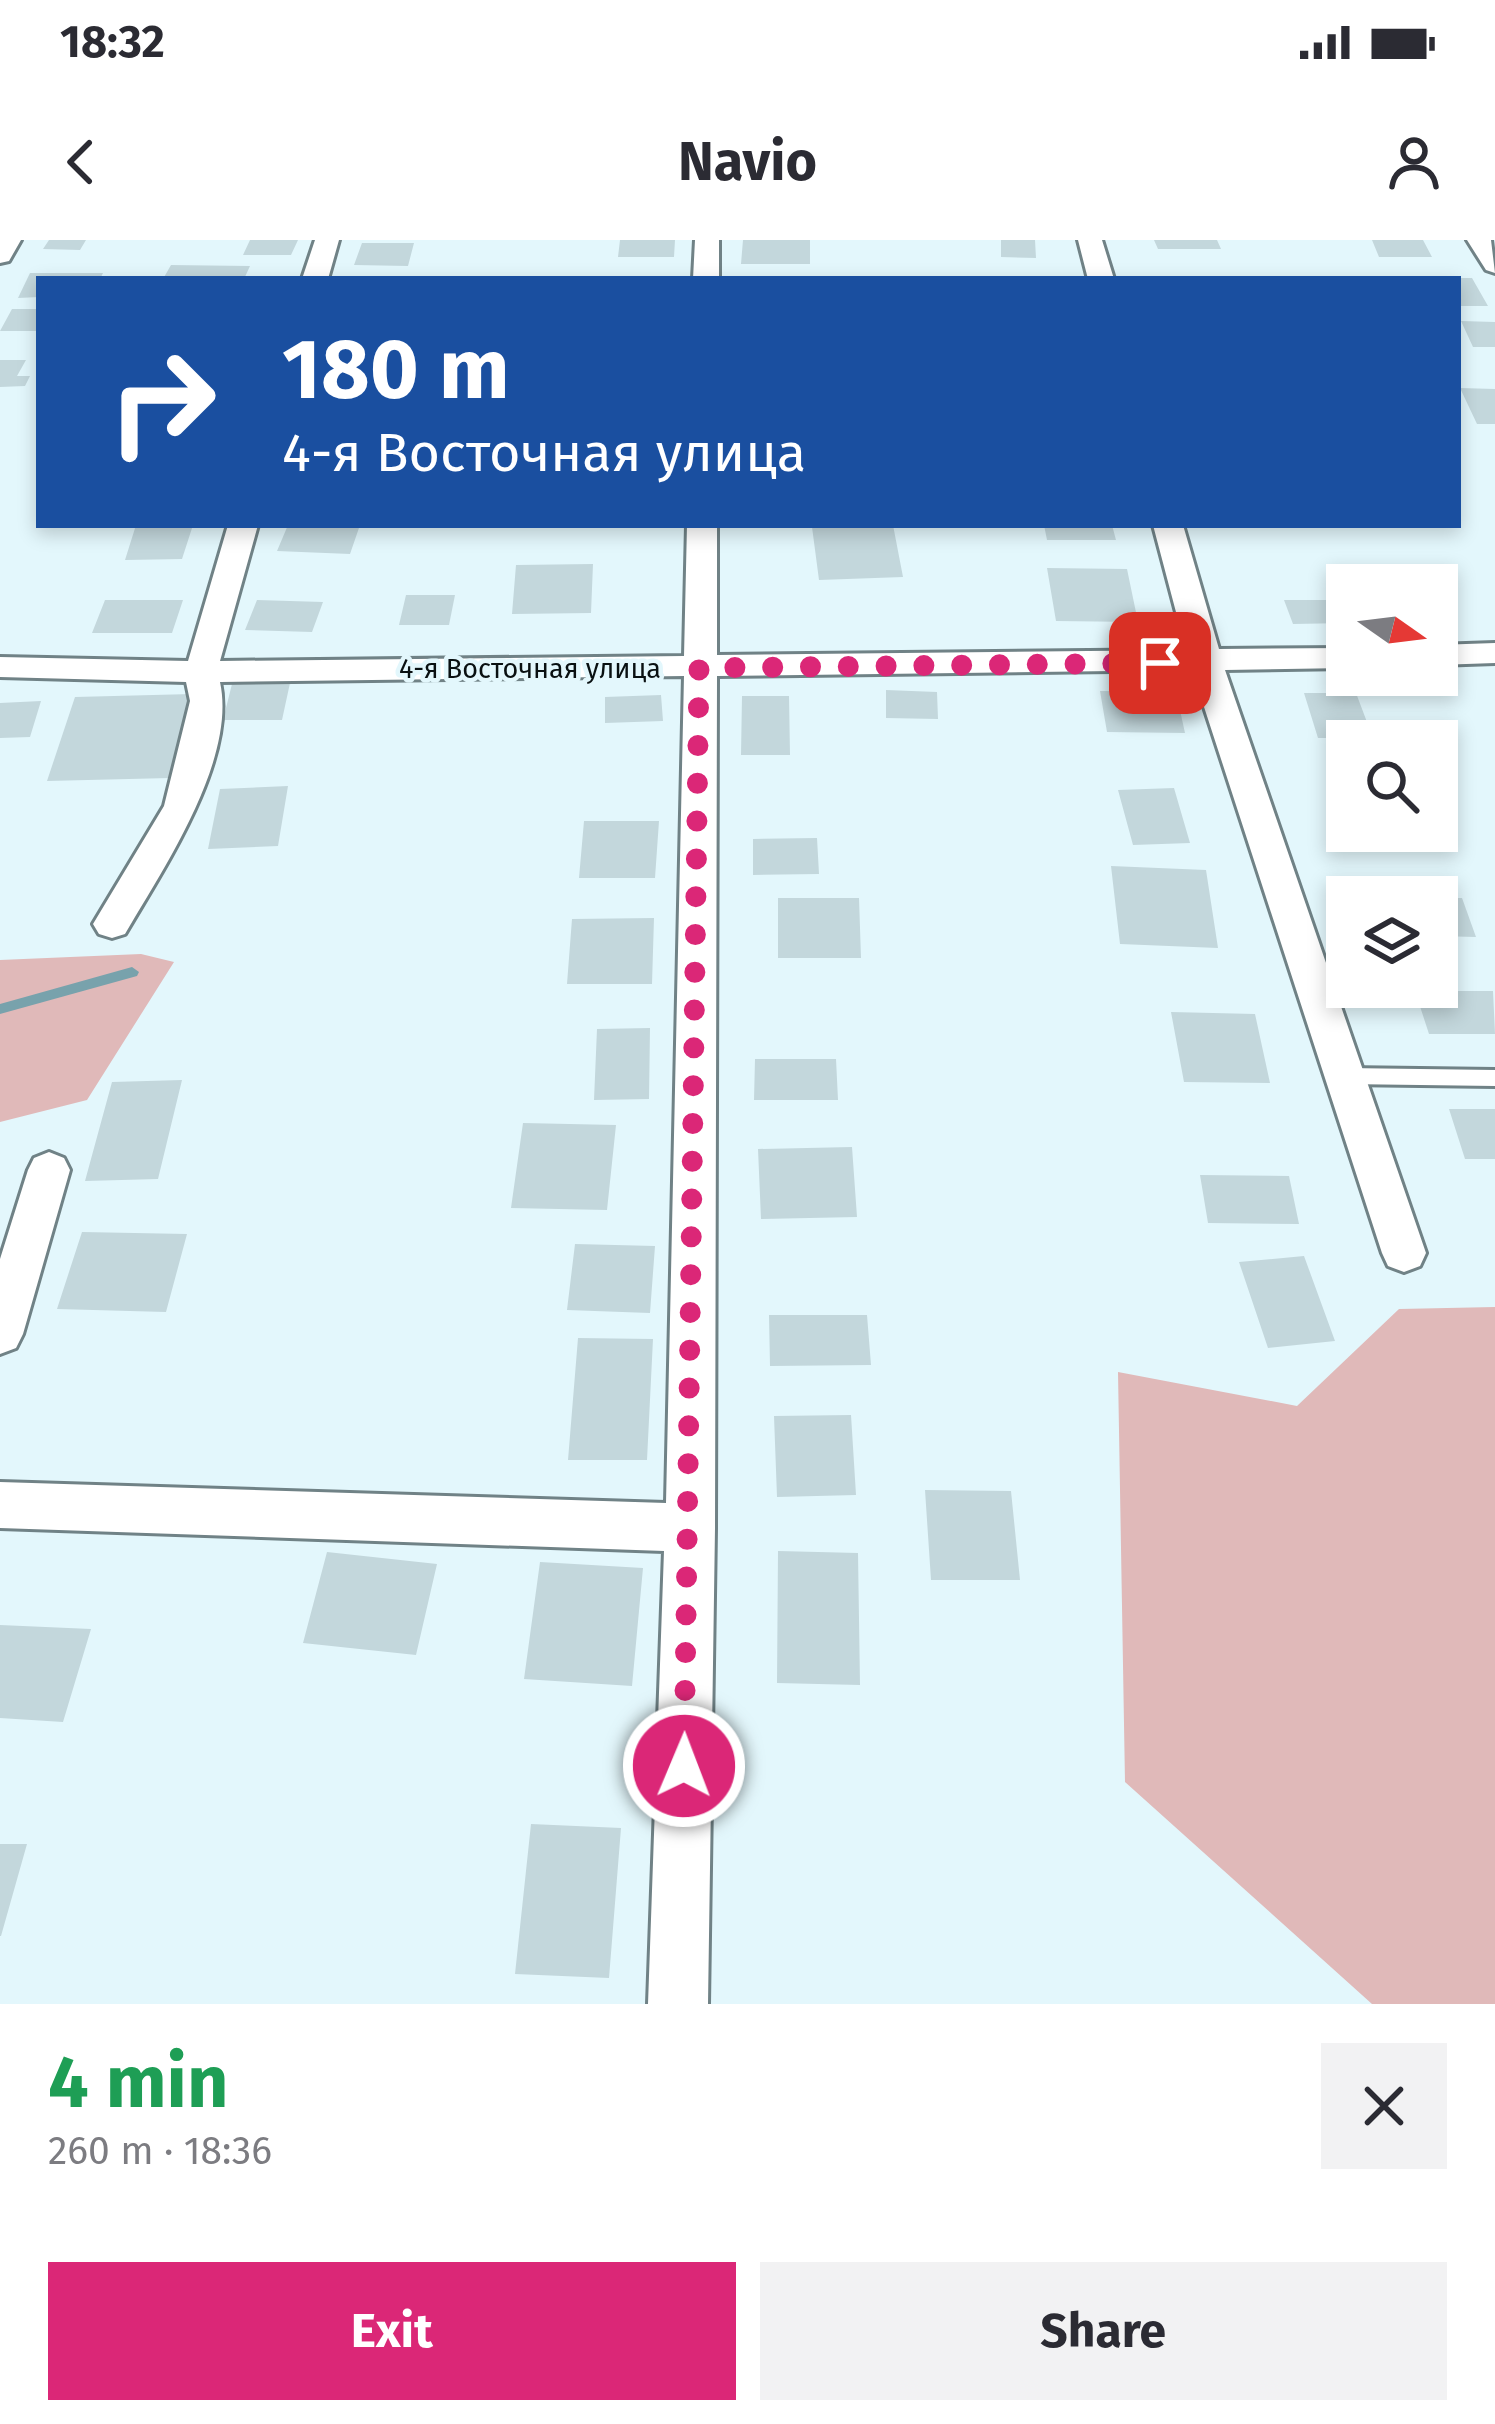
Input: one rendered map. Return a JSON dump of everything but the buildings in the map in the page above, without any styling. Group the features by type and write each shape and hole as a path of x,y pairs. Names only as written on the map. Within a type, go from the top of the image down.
{"street":[{"path":"0,256 9,240"},
{"path":"316,276 327,240"},
{"path":"706,276 707,240"},
{"path":"1090,240 1100,276"},
{"path":"1480,240 1495,265"},
{"path":"112,924 182,806 207,701 200,672 242,528"},
{"path":"678,2004 702,528"},
{"path":"1169,528 1206,662 1404,1253"},
{"path":"1458,654 1495,653"},
{"name":"4-я Восточная улица","path":"0,668 200,672 1326,659"},
{"path":"0,1334 49,1170"},
{"path":"0,1504 689,1528"}],"lane":[{"path":"1345,1076 1495,1078"}],"shaded area":[{"path":"141,954 174,962 87,1100 0,1122 0,960"},
{"path":"1495,1307 1495,2004 1372,2004 1125,1782 1118,1372 1297,1406 1399,1309"}],"waterway":[{"path":"0,1009 132,972"}],"route":[{"path":"684,1766 699,668 1160,663"}]}
